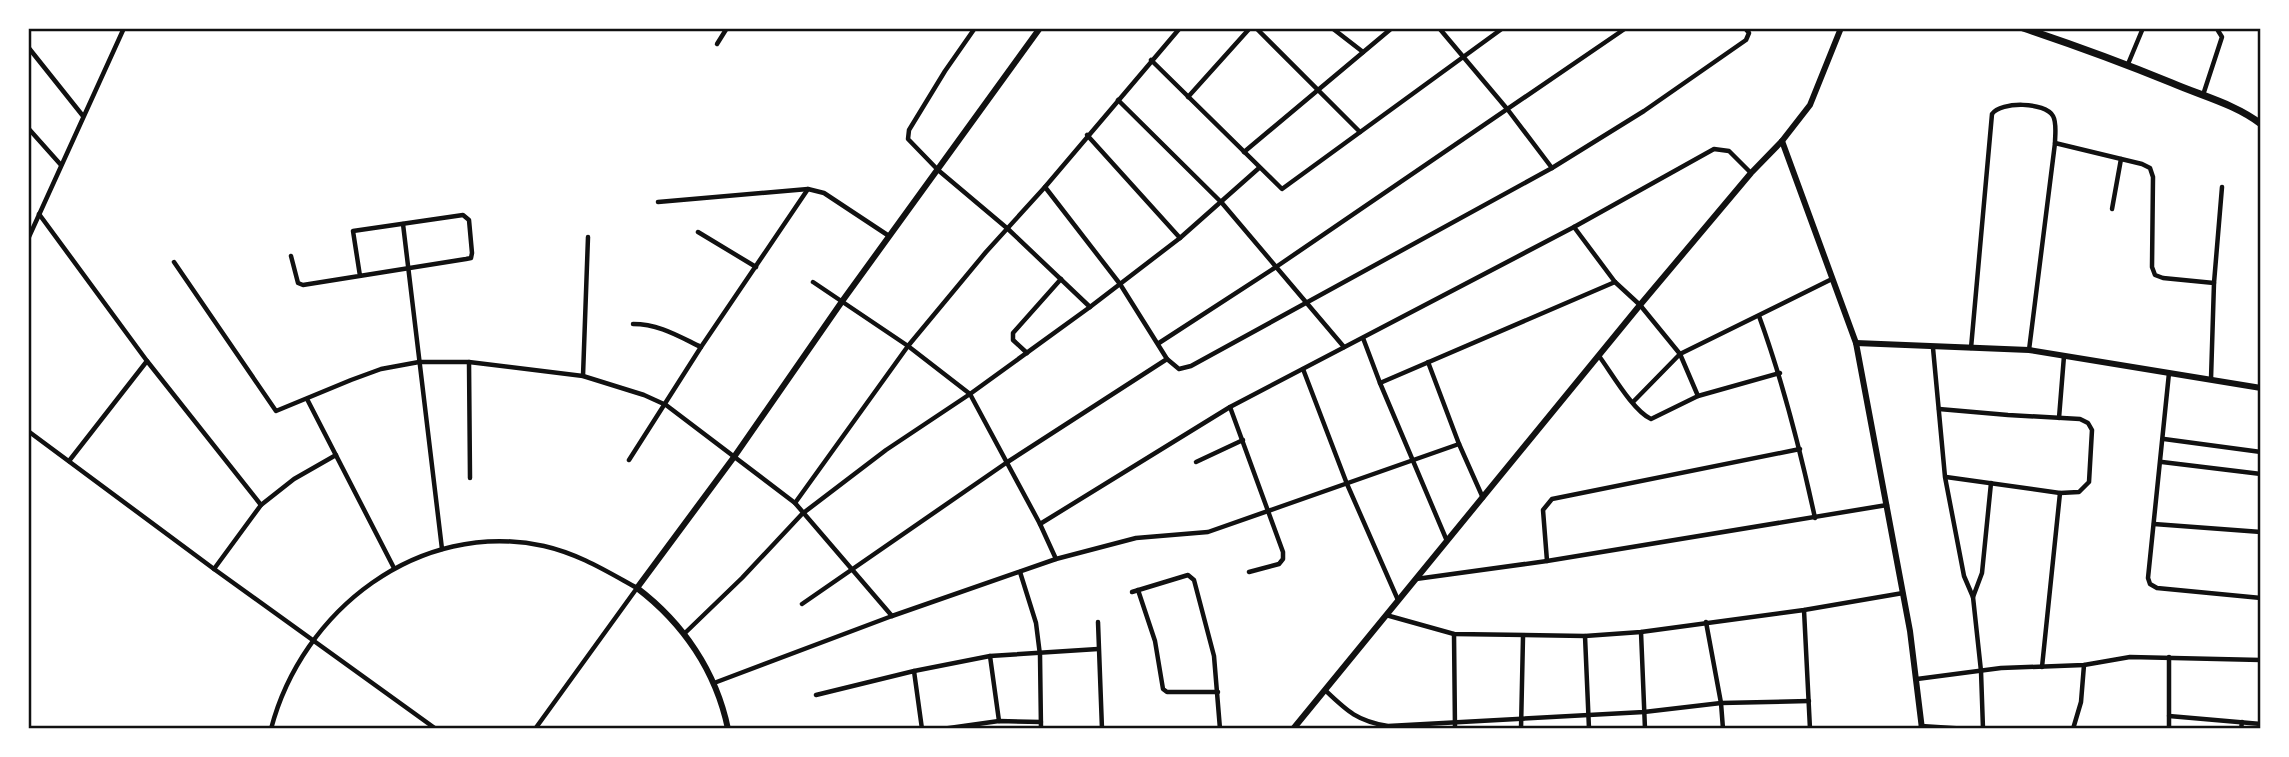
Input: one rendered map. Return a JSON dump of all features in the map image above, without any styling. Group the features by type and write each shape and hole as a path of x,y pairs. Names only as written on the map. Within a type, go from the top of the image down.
{"main road":[{"path":"2024,28 2128,64 2247,113 2261,124"}],"street":[{"path":"28,239 124,28"},
{"path":"717,44 727,28"},
{"path":"975,28 945,71 909,131 908,139 938,170 1008,229 1090,307"},
{"path":"535,729 734,457 843,300 1040,28"},
{"path":"795,503 908,346 985,252 1045,187 1180,28"},
{"path":"1188,97 1250,28"},
{"path":"1256,28 1360,132"},
{"path":"1332,28 1363,52"},
{"path":"1244,152 1392,28"},
{"path":"1439,28 1508,110 1552,168"},
{"path":"1151,60 1282,189 1503,28"},
{"path":"1159,343 1276,267 1626,28"},
{"path":"1045,187 1120,284 1167,359 1179,369 1191,366 1552,168 1644,111 1748,37 1745,28"},
{"path":"1293,729 1640,305 1751,173 1782,141 1810,105 1841,28"},
{"path":"2128,64 2143,28"},
{"path":"2203,95 2222,37 2217,29 2213,28"},
{"path":"28,47 83,116"},
{"path":"1118,100 1222,203 1344,347"},
{"path":"1971,349 1992,114 1996,108 2004,105 2042,107 2055,119 2055,144 2029,350"},
{"path":"28,128 61,165"},
{"path":"1087,135 1181,238"},
{"path":"1782,141 1856,343 1888,504 1917,678 1922,728 1968,729"},
{"path":"2055,144 2142,164 2150,169 2153,177 2151,267 2155,275 2214,283"},
{"path":"1040,524 1230,407 1574,227 1714,149 1729,151 1751,173"},
{"path":"2112,209 2121,159"},
{"path":"685,633 802,514 886,450 970,394 1090,307 1181,238 1259,168"},
{"path":"2211,380 2214,283 2222,187"},
{"path":"658,202 808,189 824,193 889,236"},
{"path":"629,460 701,347 808,189"},
{"path":"40,215 147,361 261,505"},
{"path":"291,256 300,285 360,276 471,258 469,220 463,215 353,231 351,235 360,276"},
{"path":"403,224 442,549"},
{"path":"1574,227 1615,282 1640,305 1680,354 1698,396"},
{"path":"698,232 756,267"},
{"path":"583,376 588,237"},
{"path":"174,262 275,410 279,411 380,369 419,362 468,362 583,376 645,395 666,405 795,503 892,616"},
{"path":"1633,402 1680,354 1833,278"},
{"path":"1027,353 1013,340 1013,333 1061,279"},
{"path":"813,282 908,346 970,394 1056,559"},
{"path":"1380,383 1615,282"},
{"path":"1759,316 1780,373 1815,518"},
{"path":"633,324 662,328 701,347"},
{"path":"1363,338 1447,541"},
{"path":"1856,343 2029,350 2261,388"},
{"path":"1933,348 1945,477 1964,576 1973,597 1981,671 1983,729"},
{"path":"1599,356 1644,416 1651,419 1698,396 1780,373"},
{"path":"2059,418 2064,356"},
{"path":"802,604 1006,463 1167,359"},
{"path":"69,461 147,361"},
{"path":"468,362 470,478"},
{"path":"1428,362 1483,499"},
{"path":"1303,369 1347,484 1398,600"},
{"path":"2169,373 2162,462 2148,578 2150,584 2157,588 2261,598"},
{"path":"307,398 394,568"},
{"path":"1230,407 1283,552 1283,559 1279,564 1250,572"},
{"path":"1939,409 2080,419 2088,423 2092,430 2089,482 2085,489 2079,492 2060,492 1945,477"},
{"path":"28,431 436,729"},
{"path":"2164,439 2261,453"},
{"path":"1196,462 1243,440"},
{"path":"714,683 892,616 1056,559 1136,538 1208,532 1459,444"},
{"path":"1547,561 1543,510 1552,499 1800,449"},
{"path":"214,569 261,505 294,480 336,455"},
{"path":"2162,462 2261,474"},
{"path":"1973,597 1982,573 1991,483"},
{"path":"2042,667 2060,492"},
{"path":"1416,579 1547,561 1888,504"},
{"path":"2154,524 2261,532"},
{"path":"271,729 287,683 330,619 349,599 394,568 442,549 485,542 544,546 585,559 637,587 685,633 701,657 714,683 728,729"},
{"path":"1020,572 1036,622 1040,654 1041,729"},
{"path":"1132,592 1188,575 1194,580 1214,656 1220,729"},
{"path":"1138,590 1155,641 1163,690 1218,692"},
{"path":"1386,615 1454,634 1586,636 1641,632 1804,610 1903,593"},
{"path":"1804,610 1810,729"},
{"path":"1098,622 1102,729"},
{"path":"1706,622 1721,703 1723,729"},
{"path":"1641,632 1645,729"},
{"path":"1454,634 1455,729"},
{"path":"1586,636 1589,729"},
{"path":"1521,729 1523,637"},
{"path":"816,695 990,656 1098,649"},
{"path":"990,656 999,721"},
{"path":"1917,678 2084,665 2130,657 2261,660"},
{"path":"2169,657 2169,729"},
{"path":"2073,729 2081,702 2084,665"},
{"path":"914,671 922,729"},
{"path":"1325,690 1349,714 1388,728 1455,721 1522,720 1644,712 1721,703 1809,701"},
{"path":"2169,716 2261,724"},
{"path":"942,729 999,721 1041,722"},
{"path":"2241,729 2242,722"}]}
